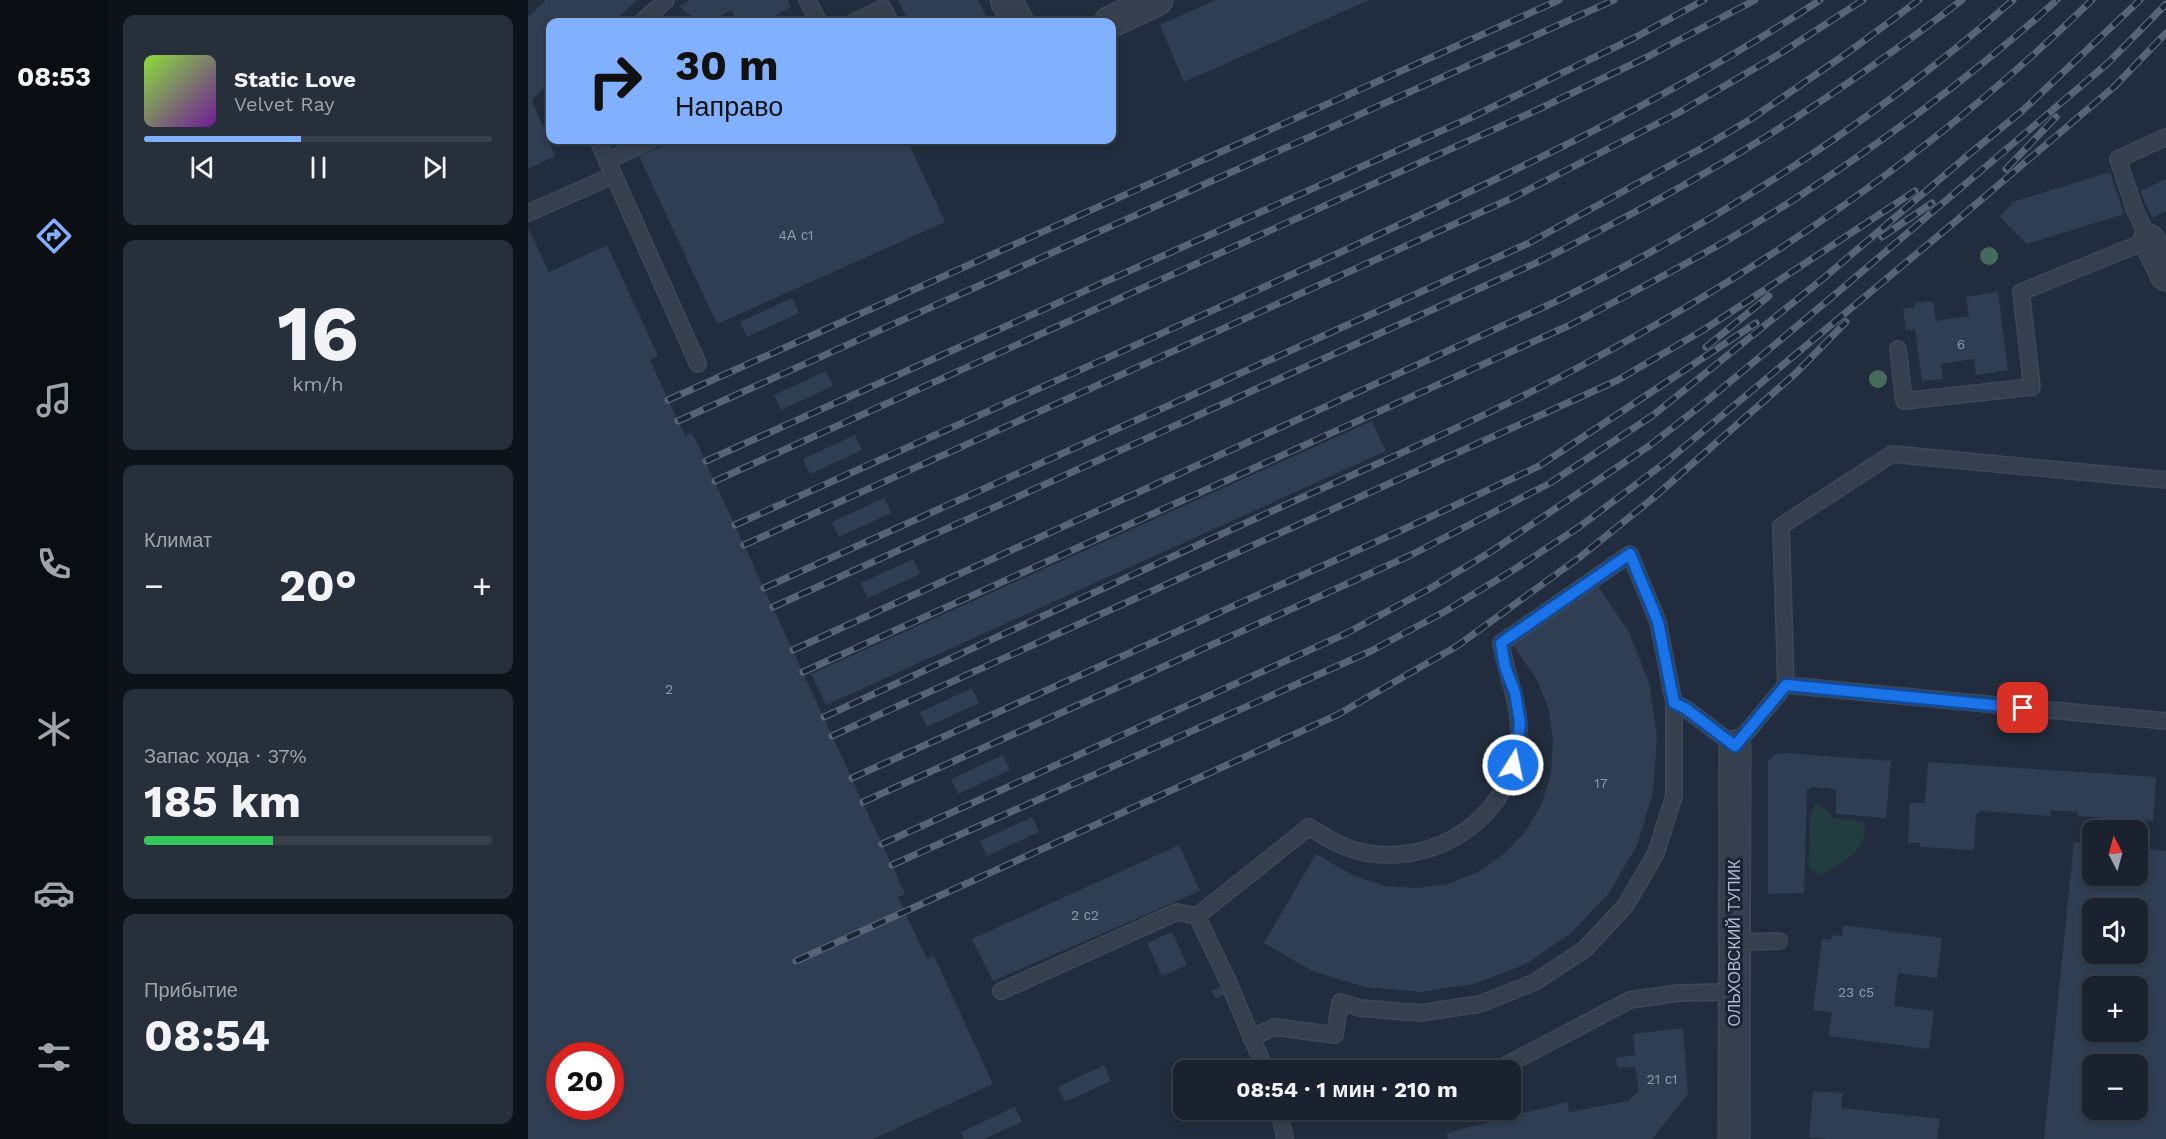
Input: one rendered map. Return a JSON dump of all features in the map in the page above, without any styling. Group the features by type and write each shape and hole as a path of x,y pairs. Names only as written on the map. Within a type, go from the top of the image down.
{"street":[{"path":"1006,0 1016,18"},
{"path":"1116,19 1157,0"},
{"path":"2149,240 2166,274"},
{"name":"ОЛЬХОВСКИЙ ТУПИК","path":"1734,1139 1735,746"}],"lane":[{"path":"646,18 666,0"},
{"path":"807,0 817,18"},
{"path":"862,18 883,8 888,18"},
{"path":"1898,349 1905,401 2032,387 2021,292 2149,240 2118,159 2166,137"},
{"path":"600,144 698,364"},
{"path":"528,213 611,168 645,144"},
{"path":"1674,703 1685,708 1735,746 1786,685 1781,526 1892,454 2166,480"},
{"path":"1001,991 1177,912 1197,916 1309,827 1338,845 1366,853 1395,856 1424,851 1450,841 1475,825 1494,804 1509,779 1517,751 1520,722 1515,693 1505,667 1501,643 1630,554 1658,622 1674,703 1674,796 1656,853 1626,905 1585,949 1536,982 1480,1004 1420,1013 1360,1008 1340,1002 1335,1035 1274,1027 1251,1038"},
{"path":"1786,685 2166,721"},
{"path":"1197,916 1261,1060"},
{"path":"1734,942 1779,941"},
{"path":"1516,1060 1630,1000 1679,993 1734,992"},
{"path":"1281,1120 1285,1139"}],"green space":[{"path":"1815,805 1821,805 1834,818 1864,822 1865,832 1859,848 1853,854 1821,875 1809,869 1810,817"}],"building":[{"path":"546,0 637,0 617,18 546,18 546,86 532,100 546,134 546,144 550,144 555,156 528,169 528,17"},
{"path":"690,0 787,0 791,7 771,18 736,18 731,10 716,18 693,18 679,6"},
{"path":"898,0 978,0 987,18 907,18"},
{"path":"1216,0 1369,0 1184,82 1160,25"},
{"path":"667,144 909,144 945,222 717,324 639,156"},
{"path":"2110,172 2124,214 2027,244 2000,217 2013,202"},
{"path":"2166,179 2166,211 2152,218 2140,191"},
{"path":"528,228 549,272 607,245 658,356 650,360 685,436 692,433 696,441 905,894 898,897 909,921 927,959 934,956 993,1084 873,1139 528,1139"},
{"path":"1998,292 2008,370 1976,375 1974,359 1941,364 1943,379 1922,381 1915,329 1906,330 1903,308 1915,307 1914,303 1933,301 1936,321 1969,316 1966,297"},
{"path":"792,298 799,313 747,337 740,322"},
{"path":"826,371 833,386 781,410 774,395"},
{"path":"1372,421 1386,451 826,705 811,674"},
{"path":"855,435 862,450 810,474 803,459"},
{"path":"884,498 891,513 839,537 832,522"},
{"path":"913,559 920,574 868,598 861,583"},
{"path":"1598,586 1629,632 1649,683 1657,737 1653,792 1637,845 1609,893 1571,933 1526,964 1474,984 1420,992 1365,987 1312,971 1264,943 1316,854 1354,876 1384,886 1416,888 1448,884 1478,872 1504,854 1526,831 1542,803 1551,773 1553,741 1549,710 1537,680 1512,644"},
{"path":"972,688 979,703 927,727 920,712"},
{"path":"1776,754 1891,761 1886,818 1836,814 1836,789 1812,787 1807,790 1804,893 1768,894 1768,761"},
{"path":"1003,755 1010,770 958,794 951,779"},
{"path":"1928,762 2156,777 2153,821 2078,816 2078,812 2050,810 2050,816 1981,811 1976,815 1974,850 1920,847 1920,843 1908,843 1910,803 1925,803"},
{"path":"1032,817 1039,832 987,856 980,841"},
{"path":"2074,842 2082,843 2082,886 2148,886 2148,849 2166,851 2166,1139 2044,1139"},
{"path":"1179,845 1200,891 993,981 972,939"},
{"path":"1843,925 1942,938 1937,978 1898,973 1894,1006 1934,1011 1929,1049 1829,1036 1832,1012 1813,1010 1822,939 1831,940 1832,935 1842,936"},
{"path":"1172,932 1187,965 1162,976 1147,943"},
{"path":"1220,987 1224,995 1216,999 1211,991"},
{"path":"1683,1028 1688,1094 1652,1139 1448,1139 1447,1133 1497,1120 1521,1120 1521,1114 1567,1102 1569,1112 1628,1101 1639,1091 1635,1067 1618,1068 1616,1058 1635,1055 1633,1034"},
{"path":"1104,1065 1111,1081 1065,1102 1058,1087"},
{"path":"1813,1091 1843,1093 1841,1108 1940,1119 1937,1139 1809,1137"},
{"path":"1015,1107 1022,1122 984,1139 964,1139 961,1132"}],"railway":[{"path":"668,400 1559,0"},
{"path":"678,421 1614,0"},
{"path":"706,461 1472,117 1636,37 1704,0"},
{"path":"715,481 1537,110 1647,57 1755,0"},
{"path":"735,525 1267,286 1526,165 1705,71 1820,0"},
{"path":"744,545 1510,199 1678,113 1781,53 1863,0"},
{"path":"764,588 1529,243 1751,119 1919,0"},
{"path":"773,607 1538,262 1668,194 1743,151 1870,67 1962,0"},
{"path":"793,650 1557,301 1618,270 1678,237 1795,166 1907,87 2013,0"},
{"path":"803,672 1570,325 1659,278 1776,211 1870,148 1965,77 2057,0"},
{"path":"824,717 1468,422 1551,382 1659,323 1791,241 1916,152 2035,53 2092,0"},
{"path":"863,802 1411,555 1550,483 1652,416 1825,277 2022,111 2140,0"},
{"path":"882,844 1345,634 1429,589 1492,551 1649,446 1708,400 2108,63 2166,4"},
{"path":"892,865 1371,651 1444,612 1515,569 1579,527 1666,462 2115,86 2166,33"},
{"path":"2006,169 2056,117"},
{"path":"832,736 1618,380 1705,329 1915,191"},
{"path":"1882,237 1932,203"},
{"path":"1706,347 1769,296"},
{"path":"796,961 1337,715 1457,646 1580,557 1652,499 1796,373 1846,322"},
{"path":"852,778 1539,466 1756,323"}],"route":[{"path":"1513,765 1520,722 1515,693 1505,667 1501,643 1630,554 1658,622 1674,703 1685,708 1735,746 1786,685 2023,708"}]}
